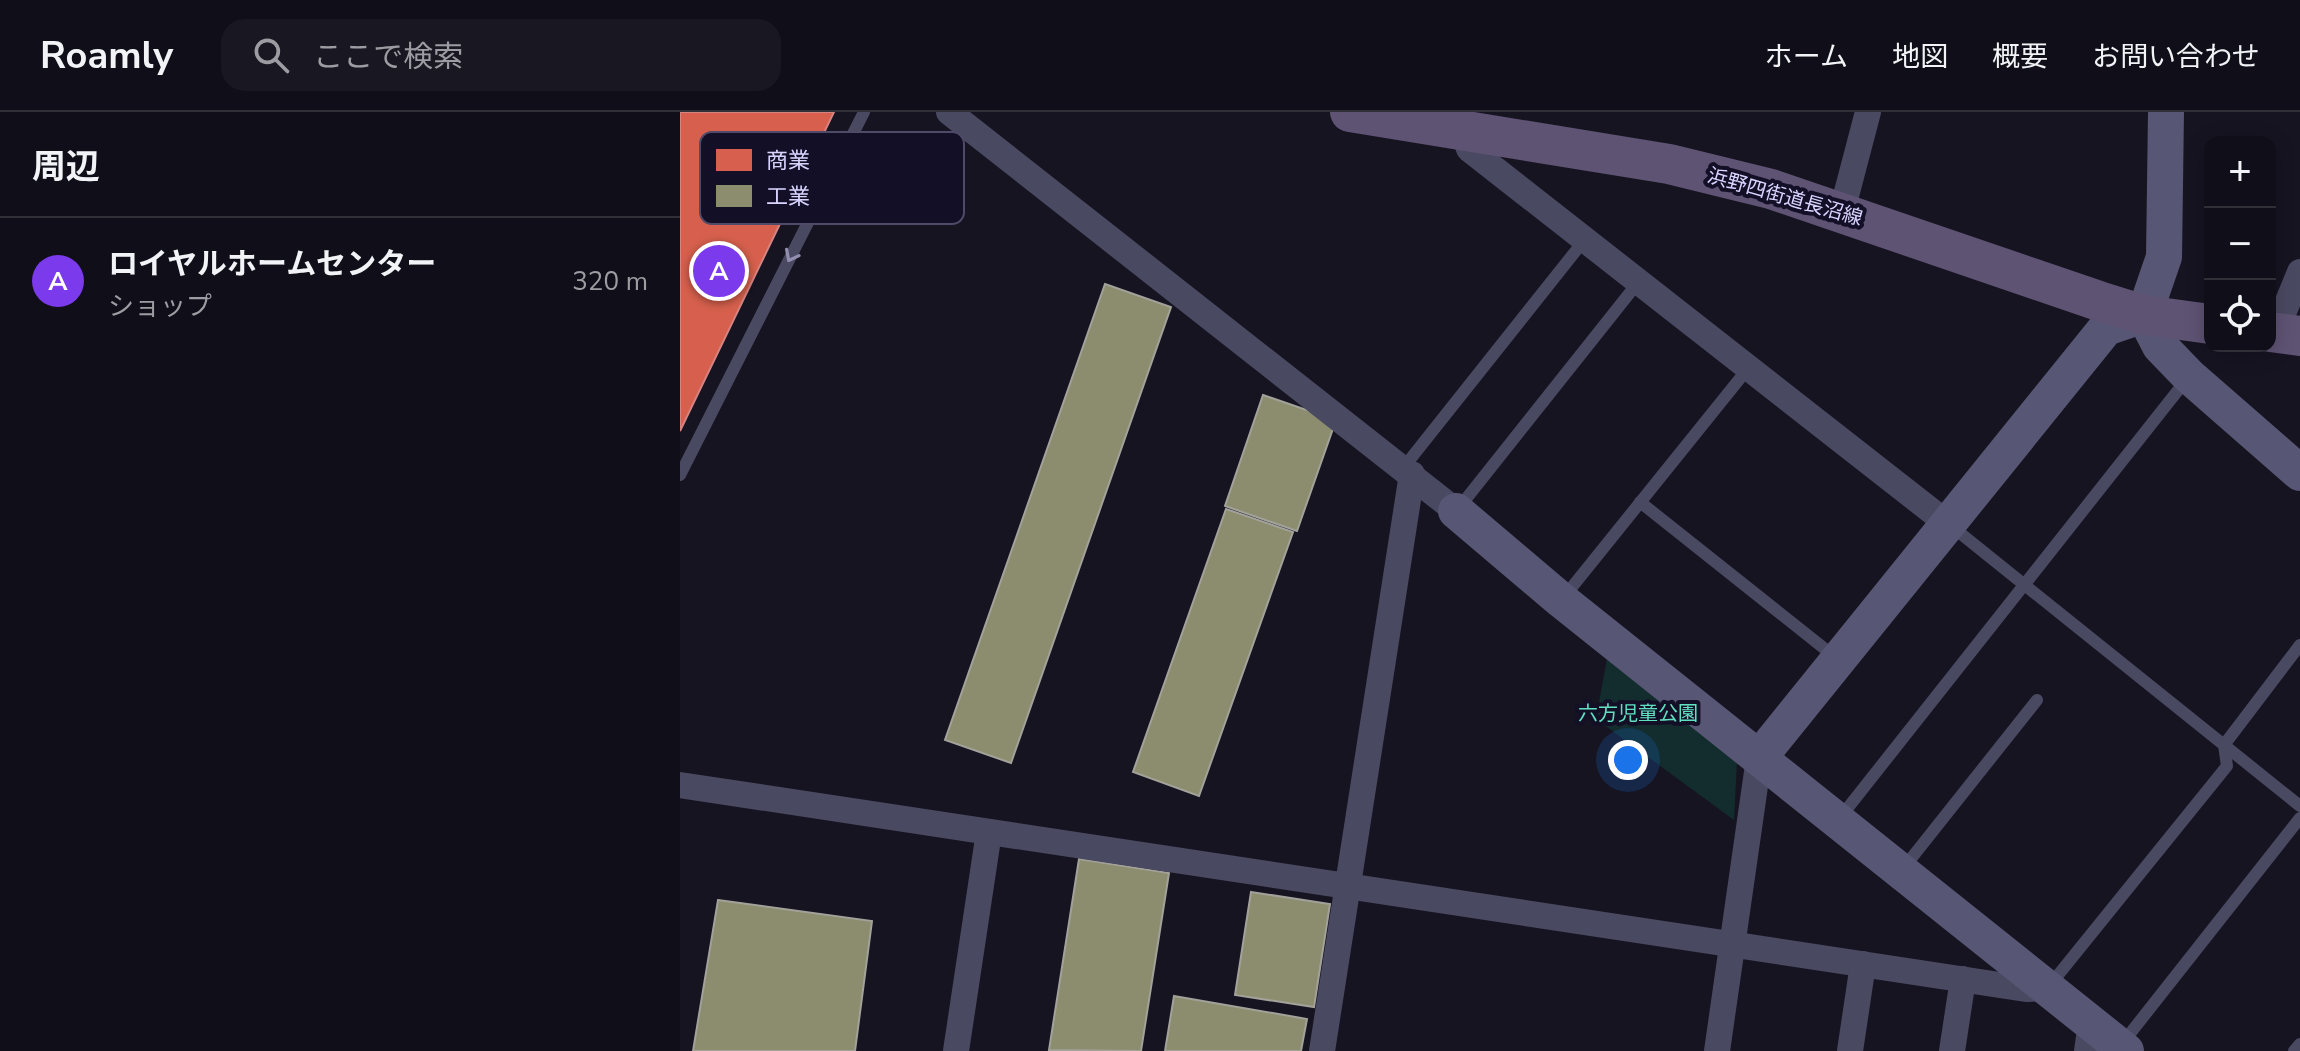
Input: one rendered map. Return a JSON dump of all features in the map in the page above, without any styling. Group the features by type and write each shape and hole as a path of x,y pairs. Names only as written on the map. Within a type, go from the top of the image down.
{"main road":[{"name":"浜野四街道長沼線","path":"1350,112 1486,125 1771,189 2144,315 2204,323"}],"street":[{"path":"949,112 1408,470 1561,600 2048,988 2106,1043"},
{"path":"1842,211 1868,112"},
{"path":"2166,112 2164,257 2144,315 2160,346 2189,376 2300,473"},
{"path":"1486,125 1469,149 1948,524"},
{"path":"2282,334 2300,272"},
{"path":"1717,1051 1759,758 2106,328 2144,315"},
{"path":"1322,1051 1408,470"},
{"path":"680,785 2026,989 2048,988"},
{"path":"956,1051 989,832"},
{"path":"1850,1051 1863,964"},
{"path":"1952,1051 1963,979"}],"lane":[{"path":"854,132 864,112"},
{"path":"680,475 807,224"},
{"path":"1408,470 1586,238"},
{"path":"1456,511 1640,280"},
{"path":"1561,600 1750,366"},
{"path":"1838,820 2026,587 2189,376"},
{"path":"1640,502 1838,660"},
{"path":"1948,524 2300,806"},
{"path":"2048,988 2227,766 2224,745 2300,645"},
{"path":"1902,871 2037,700"},
{"path":"2106,1043 2300,818"},
{"path":"2294,1051 2300,1044"}],"green space":[{"name":"六方児童公園","path":"1608,653 1737,762 1734,820 1596,719"}],"building: 商業":[{"path":"680,112 834,112 824,132 700,132 700,224 780,224 680,431"}],"building: 工業":[{"path":"1105,284 1171,307 1011,763 945,740"},
{"path":"1263,395 1336,420 1297,531 1225,506"},
{"path":"1226,509 1293,532 1199,796 1133,772"},
{"path":"1079,859 1169,873 1141,1051 1049,1050"},
{"path":"1251,892 1330,904 1314,1007 1235,995"},
{"path":"718,900 872,921 855,1051 693,1051"},
{"path":"1174,996 1307,1019 1301,1051 1165,1051"}],"place":[{"name":"ロイヤルホームセンター","path":"719,271"}]}
